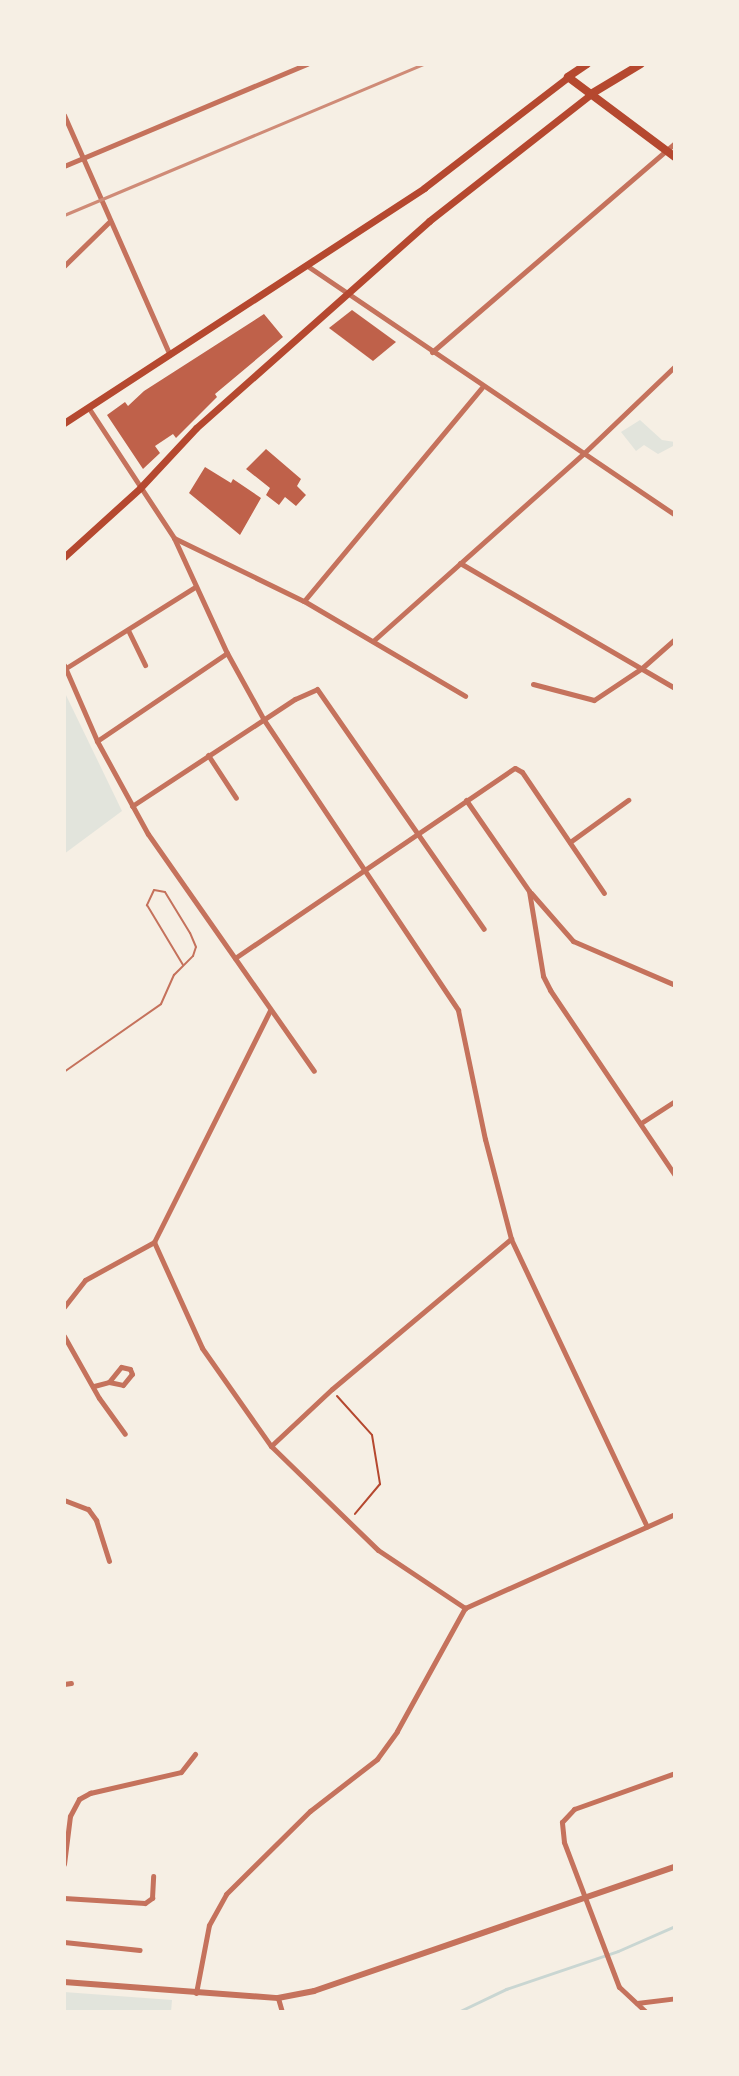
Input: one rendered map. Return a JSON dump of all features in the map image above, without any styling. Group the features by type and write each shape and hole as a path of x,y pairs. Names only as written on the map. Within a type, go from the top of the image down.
{"highway":[{"path":"587,64 568,77 675,157"},
{"path":"591,94 641,64"}],"main road":[{"path":"64,423 424,188 568,77"},
{"path":"64,557 140,488 196,428 464,191 591,94"}],"street":[{"path":"64,166 307,64"},
{"path":"64,115 171,356"},
{"path":"432,352 675,143"},
{"path":"64,266 110,221"},
{"path":"305,265 675,515"},
{"path":"373,641 583,454 675,366"},
{"path":"304,601 366,522 482,387"},
{"path":"88,407 174,538 227,653 264,720 367,870 462,1019 485,1139 511,1239 647,1527"},
{"path":"174,538 304,601 465,696"},
{"path":"460,563 675,688"},
{"path":"195,587 65,667 97,741 132,806 314,1071"},
{"path":"128,630 145,665"},
{"path":"533,684 594,700 642,668 675,639"},
{"path":"97,741 227,653"},
{"path":"132,806 315,689 326,699 415,835 484,929"},
{"path":"208,755 236,798"},
{"path":"235,958 515,768 522,772 604,893"},
{"path":"466,800 529,891 573,941 675,985"},
{"path":"570,842 628,800"},
{"path":"529,891 543,976 550,990 675,1175"},
{"path":"64,1307 85,1280 154,1242 270,1010"},
{"path":"641,1123 675,1101"},
{"path":"271,1446 332,1389 511,1239"},
{"path":"154,1242 202,1348 271,1446 391,1561 465,1608"},
{"path":"64,1336 125,1434"},
{"path":"94,1386 109,1382 123,1385 132,1374 130,1369 121,1367 109,1382"},
{"path":"64,1500 88,1509 96,1520 109,1561"},
{"path":"196,1993 209,1925 226,1894 310,1811 377,1759 397,1731 465,1608 675,1514"},
{"path":"64,1864 70,1816 79,1799 90,1793 181,1772 195,1754"},
{"path":"646,2012 619,1987 564,1842 562,1822 568,1812 675,1773"},
{"path":"64,1982 278,1998 314,1991 675,1867"},
{"path":"64,1898 145,1903 151,1899 153,1876"},
{"path":"64,1942 140,1950"},
{"path":"278,1998 282,2012"},
{"path":"637,2003 675,1998"}],"lane":[{"path":"64,1072 161,1004 171,980 193,956 194,940 165,892 154,890 147,905 183,965"}],"path":[{"path":"332,1389 372,1435 380,1484 349,1521"}],"shaded area":[{"path":"640,420 662,440 675,442 675,445 658,454 644,445 636,451 621,432"},
{"path":"64,691 122,811 64,854"},
{"path":"64,1992 172,2000 171,2012 64,2012"}],"building":[{"path":"352,310 396,342 373,361 329,328"},
{"path":"264,314 283,337 215,394 217,397 176,438 173,434 155,446 160,453 143,469 107,415 125,402 128,406 144,391"},
{"path":"266,449 301,479 297,486 306,495 296,506 285,497 279,505 266,495 270,488 246,469"},
{"path":"205,467 231,483 233,479 261,498 240,535 189,493"}],"waterway":[{"path":"458,2012 506,1989 618,1951 675,1926"}],"railway":[{"path":"64,215 424,64"}]}
